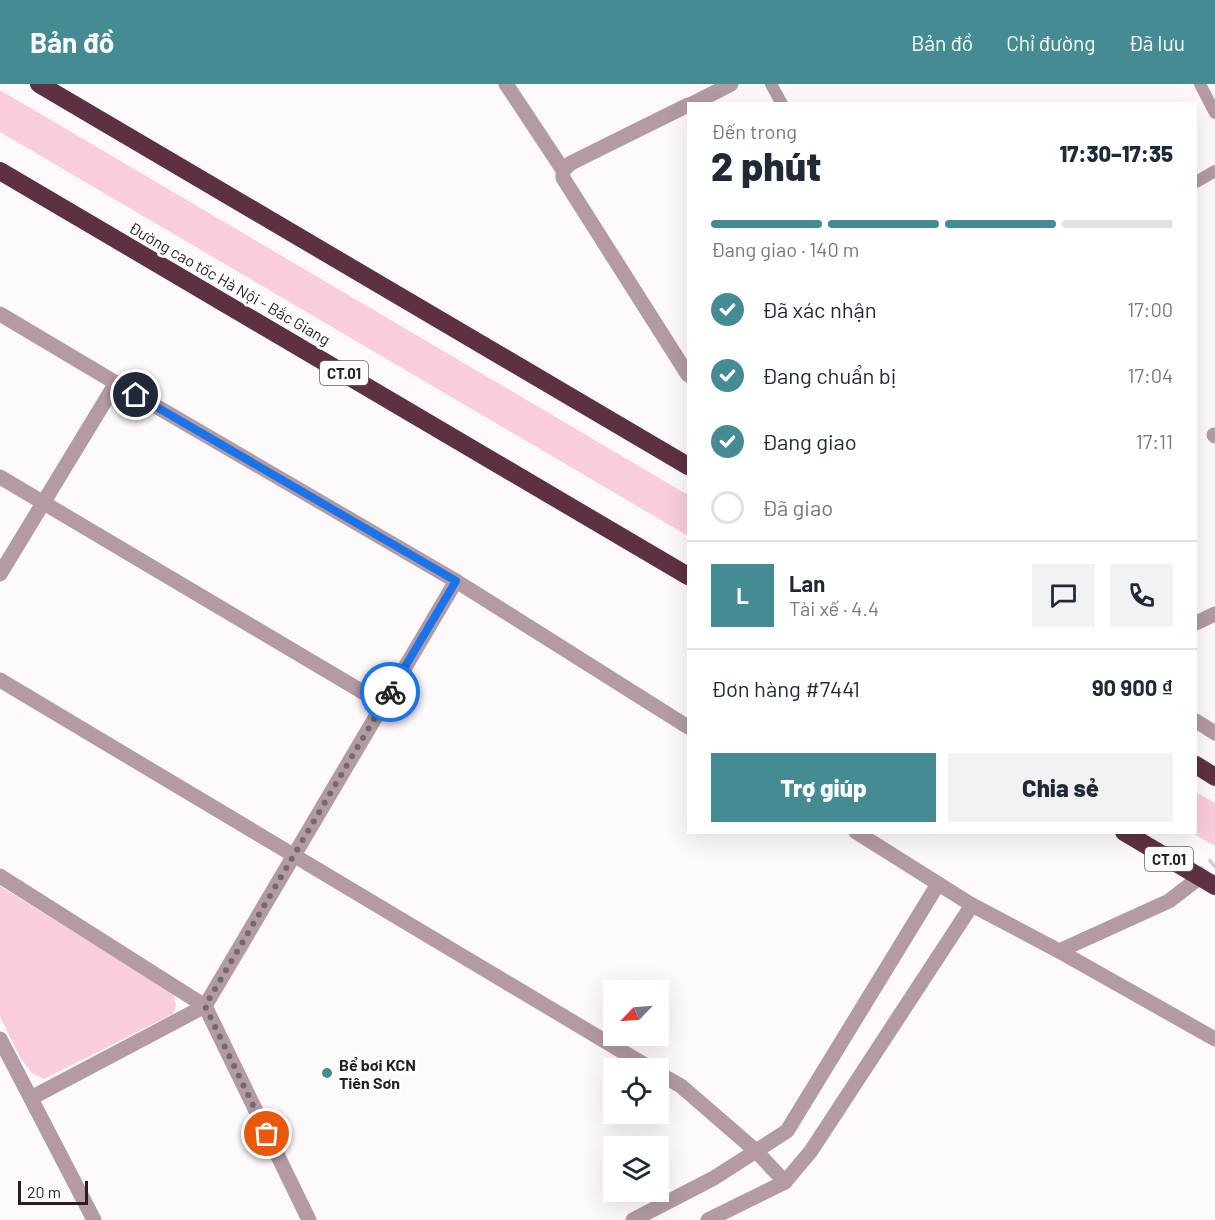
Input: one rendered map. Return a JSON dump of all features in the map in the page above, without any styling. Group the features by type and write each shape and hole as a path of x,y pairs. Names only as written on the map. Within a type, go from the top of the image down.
{"highway":[{"path":"39,84 687,465"},
{"name":"Đường cao tốc Hà Nội - Bắc Giang","path":"0,171 687,575"},
{"path":"1197,766 1215,777"},
{"name":"CT.01","path":"1127,834 1215,886"}],"street":[{"path":"506,84 563,170 563,178 687,373"},
{"path":"694,102 731,84"},
{"path":"563,170 571,163 687,105"},
{"path":"0,314 456,581 687,726"},
{"path":"0,574 116,383"},
{"path":"0,477 383,704"},
{"path":"31,1098 205,1006 456,581"},
{"path":"1197,623 1215,614"},
{"path":"0,680 633,1058"},
{"path":"1197,723 1215,733"},
{"path":"859,834 972,905 1215,1039"},
{"path":"0,876 205,1006 309,1220"},
{"path":"1059,951 1169,901 1195,881"},
{"path":"633,1220 714,1178 787,1131 938,884"},
{"path":"708,1220 785,1182 811,1151 972,905"},
{"path":"0,1039 94,1220"},
{"path":"669,1079 681,1086 756,1151 785,1182"}],"lane":[{"path":"771,84 781,102"},
{"path":"1200,84 1215,113"},
{"path":"1197,181 1215,171"}],"shaded area":[{"path":"0,90 687,494 687,535 0,132"},
{"path":"1197,793 1215,803 1215,846 1194,834 1197,834"},
{"path":"0,886 174,994 176,1006 173,1014 44,1079 32,1073 21,1059 0,1017"}],"tunnel":[{"path":"1195,881 1215,864"}],"way so far":[{"path":"267,1134 205,1006 390,692"}],"place":[{"name":"Bể bơi KCN Tiên Sơn","path":"327,1073"}],"route":[{"path":"136,395 456,581 390,692"}]}
